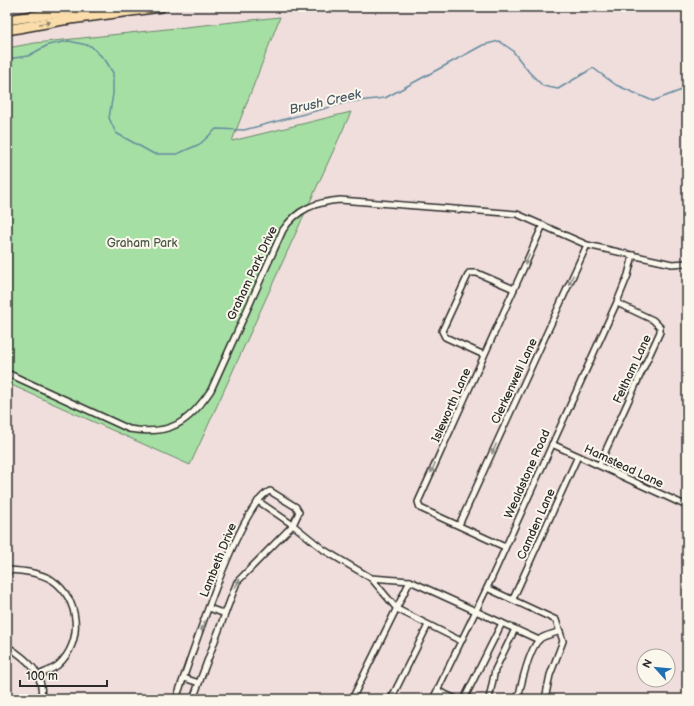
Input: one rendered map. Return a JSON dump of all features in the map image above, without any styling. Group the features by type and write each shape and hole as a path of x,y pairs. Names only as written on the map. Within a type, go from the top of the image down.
{"highway":[{"path":"7,20 91,7"},
{"path":"7,30 63,20 161,7"}],"street":[{"name":"Graham Park Drive","path":"7,372 129,429 150,431 166,429 185,420 199,408 211,390 282,230 289,220 305,209 322,202 340,200 517,214 587,245 672,264 687,263"},
{"name":"Isleworth Lane","path":"505,547 420,508 418,502 543,225"},
{"name":"Clerkenwell Lane","path":"459,525 587,245"},
{"name":"Wealdstone Road","path":"433,699 487,588 616,303 628,274 633,255"},
{"path":"484,355 445,337 442,331 469,273 477,273 514,289"},
{"name":"Feltham Lane","path":"599,465 660,332 660,327 653,320 616,303"},
{"name":"Hamstead Lane","path":"552,444 687,506"},
{"name":"Camden Lane","path":"513,600 578,456"},
{"name":"Lambeth Drive","path":"176,699 226,560 244,522 263,493 270,491 296,507 299,512 293,525"},
{"path":"258,501 293,525 324,550 372,578 396,609 461,641"},
{"path":"193,699 237,582 293,525"},
{"path":"7,570 41,575 51,580 68,595 75,611 75,629 66,656 57,666 39,675"},
{"path":"372,578 410,581 539,640"},
{"path":"352,699 410,581"},
{"path":"487,588 556,620 563,641 552,669 545,699"},
{"name":"Lambeth Drive","path":"209,608 225,614"},
{"path":"464,699 502,623"},
{"path":"391,699 428,624"},
{"path":"488,699 495,670 515,629"},
{"path":"518,699 526,668 539,640 560,632"},
{"path":"7,646 24,657 39,675 42,685 41,699"},
{"path":"184,678 199,683"},
{"path":"438,690 456,699"}],"green space":[{"name":"Graham Park","path":"280,17 232,141 351,112 190,465 7,383 7,48 35,43"}],"waterway":[{"name":"Brush Creek","path":"7,59 28,56 48,45 69,41 91,46 106,61 113,73 113,94 109,118 116,133 154,154 177,154 200,144 216,129 244,130 349,102 385,98 483,45 499,41 512,50 529,72 543,86 558,89 593,68 616,85 653,101 687,88"}]}
